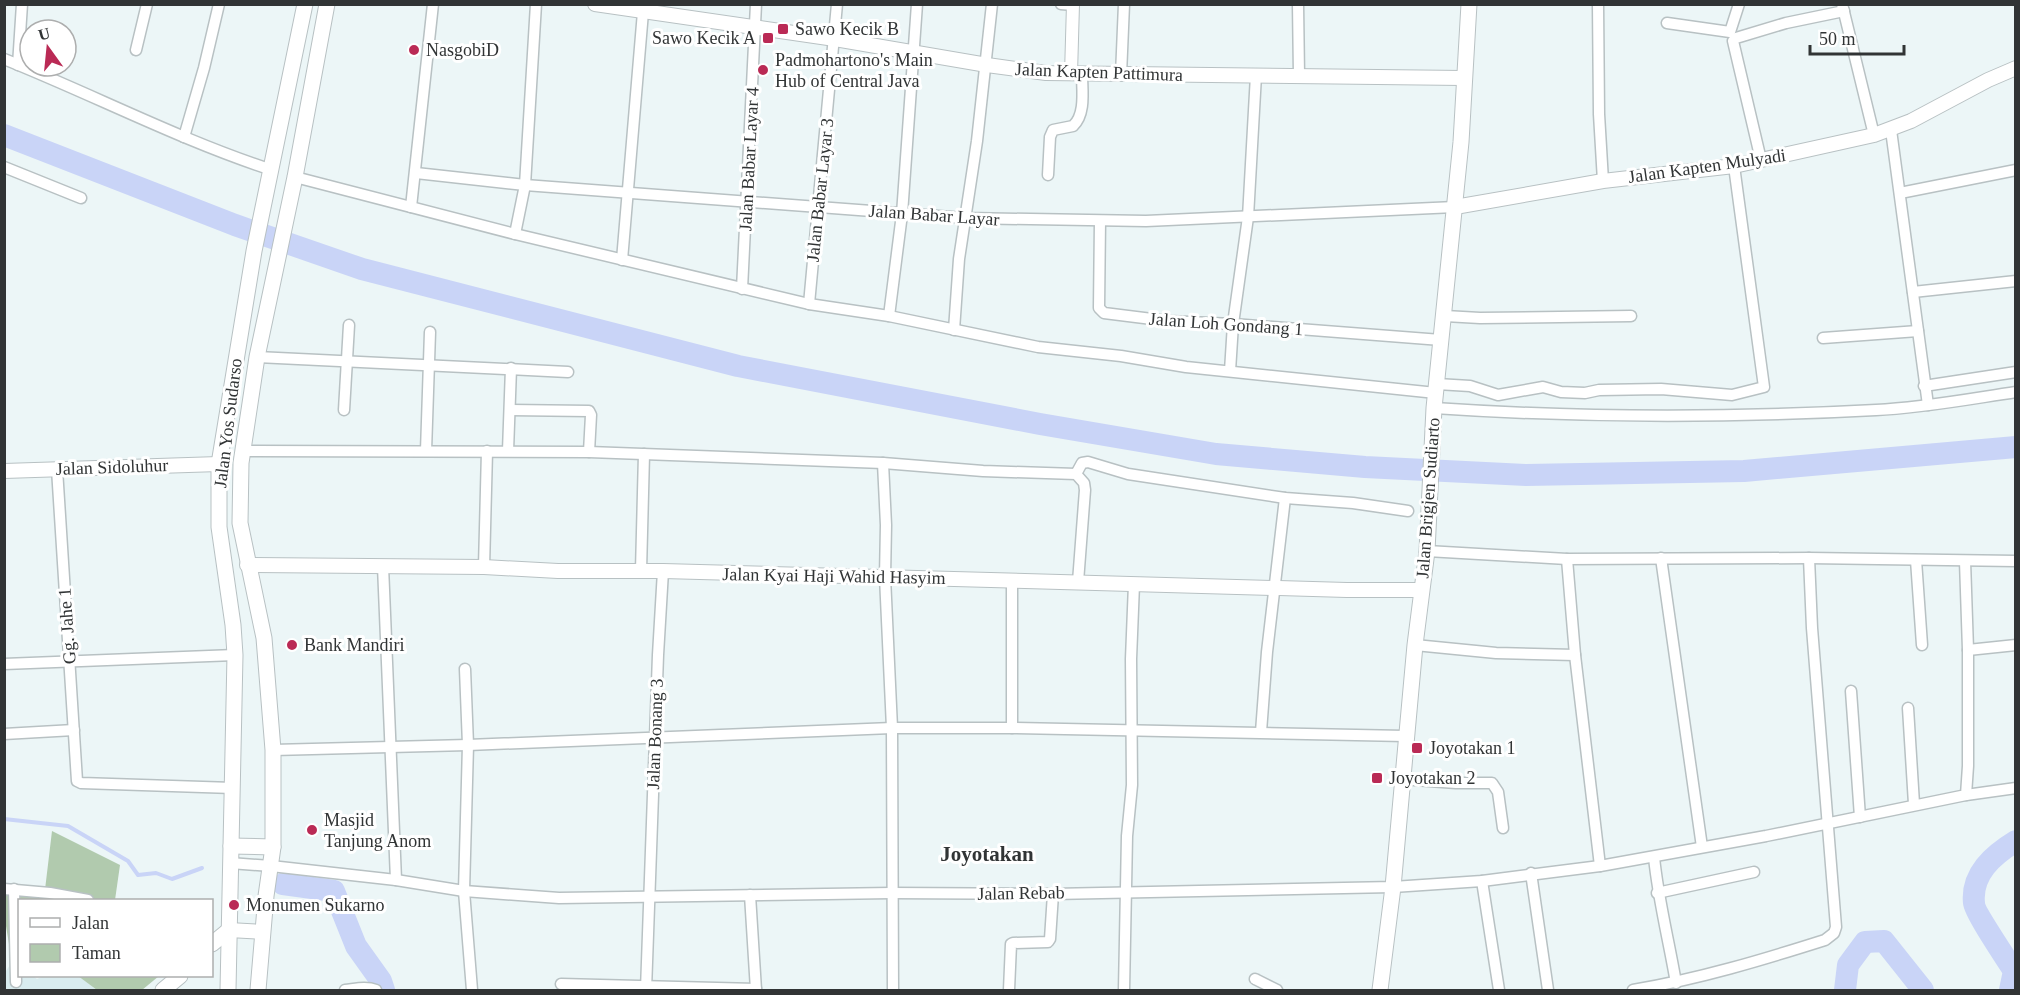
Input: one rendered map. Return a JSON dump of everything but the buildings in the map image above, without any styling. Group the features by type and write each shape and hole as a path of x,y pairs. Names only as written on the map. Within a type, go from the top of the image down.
{"main road":[{"name":"Jalan Yos Sudarso","path":"228,990 217,937 229,872 231,846 235,656 233,625 219,528 219,464 254,251 305,4"},
{"path":"258,990 266,896 273,847 273,750 264,638 240,523 242,457 257,357 295,177 327,4"},
{"name":"Jalan Kapten Pattimura","path":"596,4 835,39 1022,70 1121,75 1463,78"},
{"name":"Jalan Brigjen Sudiarto","path":"1380,990 1392,887 1405,736 1427,551 1436,395 1461,142 1469,4"},
{"name":"Jalan Kapten Mulyadi","path":"1455,207 1603,181 1734,166 1874,135 1891,130 2016,68"},
{"name":"Jalan Sidoluhur","path":"4,471 219,464"},
{"name":"Jalan Kyai Haji Wahid Hasyim","path":"247,565 484,567 558,572 663,571 1422,590"},
{"path":"231,846 273,847"},
{"path":"217,937 263,932"},
{"path":"163,990 178,977"}],"street":[{"path":"136,50 147,4"},
{"path":"184,137 219,4"},
{"path":"411,207 433,4"},
{"path":"515,234 525,185 536,4"},
{"name":"Jalan Babar Layar 4","path":"742,289 756,4"},
{"name":"Jalan Babar Layar 3","path":"809,304 837,4"},
{"path":"889,316 902,214 917,4"},
{"path":"954,330 954,303 987,65 992,4"},
{"path":"1121,75 1124,4"},
{"path":"1298,4 1299,75"},
{"path":"1598,4 1599,114 1603,181"},
{"path":"1667,23 1730,32 1739,4"},
{"path":"1048,175 1050,137 1053,130 1073,126 1082,106 1076,74 1069,5"},
{"path":"1761,160 1733,41 1736,38 1786,23 1843,8 1874,135"},
{"path":"622,260 643,12"},
{"path":"4,59 18,65"},
{"path":"1230,371 1233,324 1248,217 1256,75"},
{"path":"48,78 184,137 272,170"},
{"path":"1891,130 1928,405"},
{"path":"1436,395 1470,386 1498,394 1543,387 1561,392 1661,389 1731,395 1765,386 1734,166"},
{"path":"4,167 81,198"},
{"path":"1900,193 2016,170"},
{"name":"Jalan Babar Layar","path":"416,173 525,185 965,218 1100,221 1248,217 1455,207"},
{"path":"295,177 515,234 809,304 889,316 1038,347 1436,395 1535,415 1701,417 1876,410 2016,392"},
{"name":"Jalan Loh Gondang 1","path":"1100,221 1099,308 1104,313 1168,321 1441,340"},
{"path":"1913,292 2016,281"},
{"path":"1445,316 1479,318 1631,316"},
{"path":"344,410 349,325"},
{"path":"1823,338 1918,331"},
{"path":"426,451 430,332"},
{"path":"257,357 568,372"},
{"path":"508,451 511,368"},
{"path":"1924,386 2016,372"},
{"path":"510,410 589,411 591,415 589,452"},
{"path":"219,464 242,457 426,451 508,451 884,463 983,471 1076,474 1084,483 1085,490 1078,582"},
{"path":"484,567 487,451"},
{"path":"641,571 645,454"},
{"path":"1076,474 1082,463 1088,462 1128,474 1285,498 1353,503 1408,511"},
{"path":"884,463 885,577 892,728 893,990"},
{"name":"Gg. Jahe 1","path":"57,469 78,782 232,788"},
{"path":"1261,732 1285,498"},
{"path":"1427,551 1567,559 1809,558 2016,561"},
{"path":"1661,558 1702,847"},
{"path":"1633,990 1676,983 1756,962 1825,940 1831,936 1836,927 1812,628 1809,558"},
{"path":"1567,559 1575,655 1600,866"},
{"path":"1916,560 1922,645"},
{"path":"1965,561 1968,650 1966,795"},
{"path":"383,566 396,880"},
{"name":"Jalan Bonang 3","path":"646,989 663,571"},
{"path":"1012,580 1012,728"},
{"path":"1124,990 1126,891 1132,785 1131,659 1134,584"},
{"path":"1415,645 1496,653 1575,655"},
{"path":"1968,650 2016,645"},
{"path":"4,664 235,656"},
{"path":"465,669 468,745 465,891 472,990"},
{"path":"1851,691 1860,817"},
{"path":"1908,708 1914,804"},
{"path":"273,750 468,745 892,728 1012,728 1405,736"},
{"path":"4,734 74,730"},
{"path":"1401,779 1492,783 1498,792 1503,828"},
{"name":"Jalan Rebab","path":"229,872 270,872 396,880 465,891 559,898 891,893 1053,894 1392,887 1482,880 1600,866 1860,817 1914,804 2016,788"},
{"path":"1654,856 1657,893 1676,983"},
{"path":"1657,893 1754,872"},
{"path":"1531,873 1548,990"},
{"path":"1482,880 1499,990"},
{"path":"16,982 17,921 9,889 81,899"},
{"path":"1009,990 1011,945 1013,943 1047,942 1050,939 1053,894"},
{"path":"561,984 646,989 756,990 750,895"},
{"path":"1255,979 1277,990"},
{"path":"345,990 370,988 376,990"}],"shaded area":[{"path":"12,962 18,977 37,979 79,977 97,990 5,990 4,974"}],"green space":[{"path":"52,831 120,865 115,899 18,899 18,966 12,962 5,920 4,893 44,898"},
{"path":"79,977 158,977 142,990 97,990"}],"waterway":[{"path":"4,135 235,225 362,269 738,366 1040,424 1216,454 1365,467 1526,475 1744,471 2016,447"},
{"path":"4,819 68,826 128,861 138,875 156,873 172,879 202,868"},
{"path":"2010,990 2014,971 1975,908 1974,893 1976,883 1985,866 2016,841"},
{"path":"283,884 334,891 356,946 381,981 384,990"},
{"path":"1845,990 1848,965 1865,942 1884,941 1923,990"}],"place":[{"name":"Sawo Kecik B","path":"783,29"},
{"name":"Sawo Kecik A","path":"768,38"},
{"name":"NasgobiD","path":"414,50"},
{"name":"Padmohartono's Main Hub of Central Java","path":"763,70"},
{"name":"Bank Mandiri","path":"292,645"},
{"name":"Joyotakan 1","path":"1417,748"},
{"name":"Joyotakan 2","path":"1377,778"},
{"name":"Masjid Tanjung Anom","path":"312,830"},
{"name":"Monumen Sukarno","path":"234,905"}],"district":[{"name":"Joyotakan","path":"987,854"}]}
